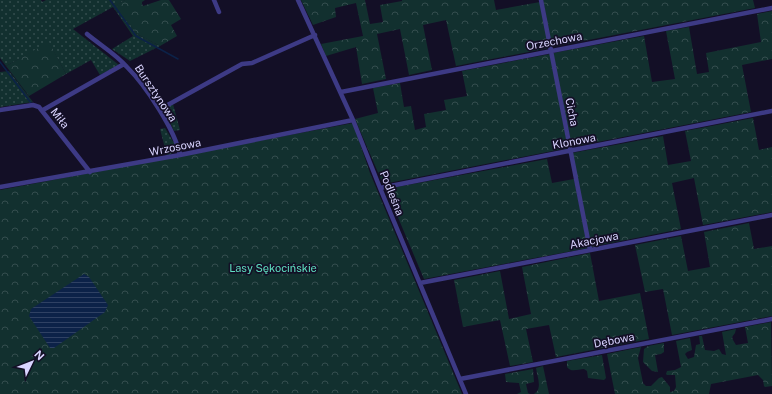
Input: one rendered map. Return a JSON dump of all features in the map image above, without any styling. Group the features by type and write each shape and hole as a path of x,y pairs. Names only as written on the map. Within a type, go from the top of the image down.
{"street":[{"path":"214,0 219,12"},
{"name":"Podleśna","path":"298,0 353,120 466,394"},
{"name":"Cicha","path":"541,0 590,250"},
{"name":"Orzechowa","path":"341,92 772,8"},
{"name":"Bursztynowa","path":"87,34 124,64 133,74 158,109 179,146 180,155"},
{"path":"164,107 242,64 252,63 314,35"},
{"name":"Miła","path":"90,172 43,110 124,64"},
{"path":"0,110 33,105 43,110"},
{"name":"Klonowa","path":"380,188 772,111"},
{"name":"Wrzosowa","path":"0,187 180,155 353,120"},
{"name":"Akacjowa","path":"420,283 772,215"},
{"name":"Dębowa","path":"460,379 772,319"}],"green space":[{"path":"0,0 41,0 42,2 46,0 125,0 117,5 137,34 160,46 130,61 112,49 133,36 113,7 73,29 119,65 100,75 91,60 66,74 49,43 6,66 0,58"},
{"path":"125,0 145,0 142,2 143,6 161,0 169,0 181,19 171,25 177,36 160,46 137,34 116,5"},
{"path":"301,0 365,0 370,24 383,22 380,5 402,0 494,0 496,10 540,2 549,48 456,66 446,20 423,25 432,70 409,75 400,29 377,34 386,79 362,84 356,47 326,56 321,44 363,36 356,3 335,8 336,17 313,25"},
{"path":"543,0 753,0 755,8 552,47"},
{"path":"772,11 772,59 742,65 751,112 572,147 553,53 644,36 652,82 675,79 666,31 689,27 697,74 709,72 706,53 761,42 757,14"},
{"path":"49,42 66,74 29,96 6,66"},
{"path":"550,54 568,148 383,184 355,119 378,113 373,88 400,83 404,107 411,106 415,130 426,127 424,114 446,110 444,100 467,96 462,71"},
{"path":"9,71 33,102 0,107 0,72"},
{"path":"173,104 180,130 174,131 164,109"},
{"path":"753,118 759,150 772,147 772,212 703,225 694,178 672,183 681,229 591,247 572,153 663,136 668,165 691,161 685,131"},
{"name":"Lasy Sękocińskie","path":"353,123 370,173 462,394 0,394 0,190"},
{"path":"165,128 176,149 167,156 160,129"},
{"path":"547,159 552,183 574,179 588,248 424,279 386,189"},
{"path":"749,223 754,249 772,246 772,316 672,335 663,289 645,292 635,245 681,236 688,271 710,267 704,232"},
{"path":"590,253 599,301 640,293 649,339 556,357 549,325 526,329 533,362 510,366 500,320 463,327 454,280 500,271 509,319 531,314 522,267"},
{"path":"771,322 772,386 765,387 763,380 758,375 711,384 709,394 615,394 607,354 641,347 638,358 643,383 646,386 651,386 662,377 670,387 670,392 674,391 676,387 675,375 667,375 667,371 675,370 681,367 676,341 690,338 692,350 685,354 688,359 694,357 696,345 700,344 699,336 702,336 705,350 714,351 719,349 722,354 726,355 722,332 736,329 732,337 736,345 748,343 745,327"},
{"path":"664,343 664,352 655,355 658,372 652,371 643,362 644,349 648,346"},
{"path":"602,355 606,378 604,380 588,378 587,371 584,369 570,370 567,367 567,361"},
{"path":"543,366 549,394 534,394 537,392 539,386 536,368"},
{"path":"533,369 534,382 526,384 528,393 530,394 517,394 521,392 519,383 506,382 505,374"}],"water":[{"path":"84,274 89,277 108,305 105,312 54,348 50,348 29,316 31,309"}],"waterway":[{"path":"110,0 136,36 178,59"},
{"path":"0,62 31,103"}]}
